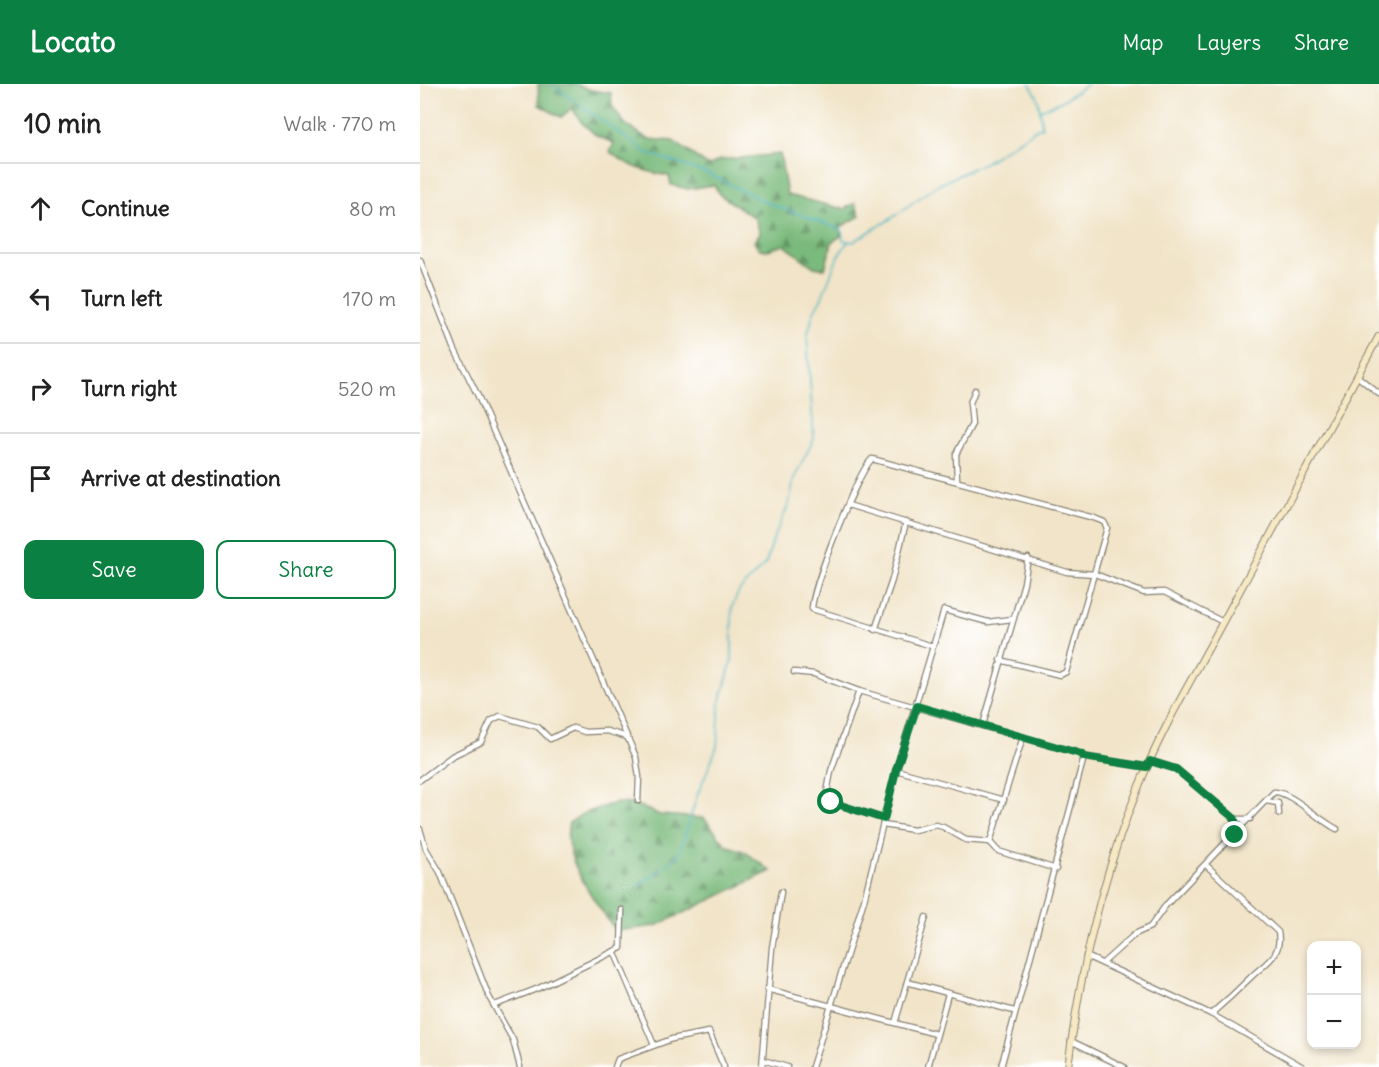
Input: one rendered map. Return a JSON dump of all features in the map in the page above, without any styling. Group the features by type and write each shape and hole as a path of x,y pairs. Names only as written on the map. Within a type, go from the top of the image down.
{"main road":[{"path":"1068,1067 1086,956 1109,868 1149,764 1171,715 1379,336"}],"street":[{"path":"420,260 455,350 507,461 638,762 638,801"},
{"path":"1357,376 1379,394"},
{"path":"957,480 956,454 972,424 970,403 975,390"},
{"path":"932,646 812,609 821,577 848,505 866,465 872,459 957,480 1104,522 1107,528 1066,672 1060,675 1000,660"},
{"path":"848,505 1028,558 1067,572 1095,573 1143,593 1164,592 1178,597 1223,622"},
{"path":"875,630 892,580 906,522"},
{"path":"983,725 1028,558"},
{"path":"812,1067 864,900 896,770 944,610 988,622 1012,619"},
{"path":"794,672 814,674 859,691 983,725 1081,754 1084,757 1176,769 1235,819 1251,819"},
{"path":"859,691 831,771 826,798 831,802 884,819"},
{"path":"420,780 452,756 481,742 491,721 500,716 538,727 550,739 573,728 585,732 607,731 627,737"},
{"path":"990,842 1023,737"},
{"path":"1001,1067 1014,1011 1056,869 1084,757"},
{"path":"896,770 1004,800"},
{"path":"1104,962 1135,934 1150,927 1166,905 1251,819 1274,792 1284,792 1317,818 1337,829"},
{"path":"1266,801 1278,803 1279,814"},
{"path":"1235,819 1235,835"},
{"path":"883,825 902,830 943,826 966,840 990,842 998,851 1056,869"},
{"path":"420,829 426,849 440,872 488,994 513,1040 520,1067"},
{"path":"1206,865 1273,927 1279,936 1275,952 1265,967 1251,976 1211,1014"},
{"path":"762,1067 767,989 781,892"},
{"path":"495,1005 539,988 621,948 622,910"},
{"path":"895,1023 926,917"},
{"path":"614,951 654,1045"},
{"path":"1086,956 1104,962 1211,1014 1303,1067"},
{"path":"907,982 1014,1011"},
{"path":"767,989 936,1034"},
{"path":"928,1067 948,994"},
{"path":"615,1067 618,1059 654,1045 709,1032 724,1067"},
{"path":"1071,1041 1124,1067"},
{"path":"762,1060 787,1067"}],"green space":[{"path":"538,84 576,84 591,90 611,93 612,106 625,124 648,139 673,141 709,166 719,160 780,154 787,195 844,209 855,203 860,216 841,227 841,236 832,242 825,269 814,267 784,245 767,250 760,249 754,242 760,233 755,218 720,195 714,185 688,189 671,185 669,176 645,171 624,162 610,152 614,143 597,136 582,123 572,108 561,117 539,105"},
{"path":"615,803 634,804 660,815 704,818 726,845 745,852 771,871 656,926 616,931 582,880 570,850 568,836 569,823 584,813"}],"waterway":[{"path":"1030,84 1037,96 1040,110 1060,102 1088,84"},
{"path":"554,86 647,153 709,174 765,202 842,230 843,240 853,242 892,218 934,187 986,162 1038,128 1042,128 1040,110"},
{"path":"639,886 674,859 680,851 697,796 717,747 720,703 732,660 732,607 739,591 766,563 774,537 789,504 794,478 814,439 807,337 814,311 838,256 848,242"}],"route":[{"path":"831,802 884,819 896,770 917,706 1081,754 1084,757 1147,767 1150,761 1167,764 1235,819 1235,835"}]}
